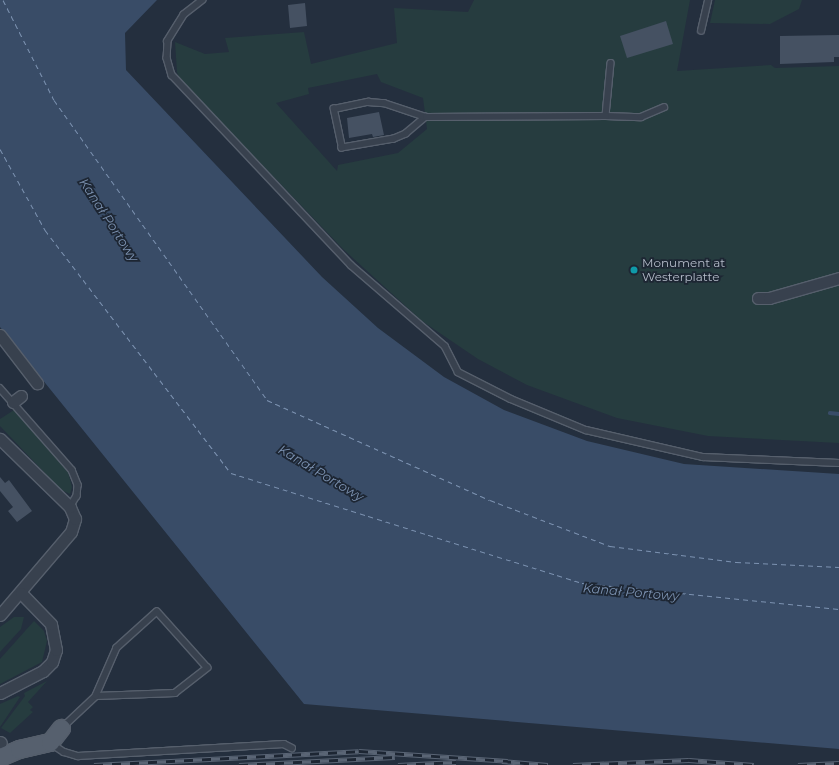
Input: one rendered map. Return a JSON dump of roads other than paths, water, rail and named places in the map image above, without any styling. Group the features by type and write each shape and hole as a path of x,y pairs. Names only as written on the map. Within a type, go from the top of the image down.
{"main road":[{"path":"0,746 19,749 50,742 61,728"}],"street":[{"path":"758,298 769,298 839,278"},
{"path":"0,334 37,383"},
{"path":"0,439 70,507 75,519 71,532 0,615"},
{"path":"0,693 43,671 52,662 56,650 51,624 20,593"}],"lane":[{"path":"203,0 184,16 168,40 167,58 172,75 351,265 445,346 458,372 510,399 586,430 703,457 839,464"},
{"path":"701,31 708,0"},
{"path":"606,116 611,63"},
{"path":"426,117 406,134 394,139 342,148 334,109 368,102 384,103 426,117 641,117 664,107"},
{"path":"0,388 17,399 72,470 78,485 77,496 70,507"},
{"path":"61,728 96,696 117,648 158,612 207,668 176,693 96,696"},
{"path":"50,742 64,752 78,756 284,744 292,748"}],"water":[{"name":"Kanał Portowy","path":"0,0 157,0 125,33 126,70 322,277 378,328 444,377 504,410 587,441 684,464 839,474 839,749 304,704 0,327"}],"waterway":[{"path":"830,413 839,414"}],"railway":[{"path":"94,765 359,751 508,761"},
{"path":"239,765 395,757"},
{"path":"573,765 689,760 754,765"},
{"path":"502,761 548,765"},
{"path":"398,765 456,762"},
{"path":"798,765 839,763"}],"place":[{"name":"Monument at Westerplatte","path":"634,270"}]}
